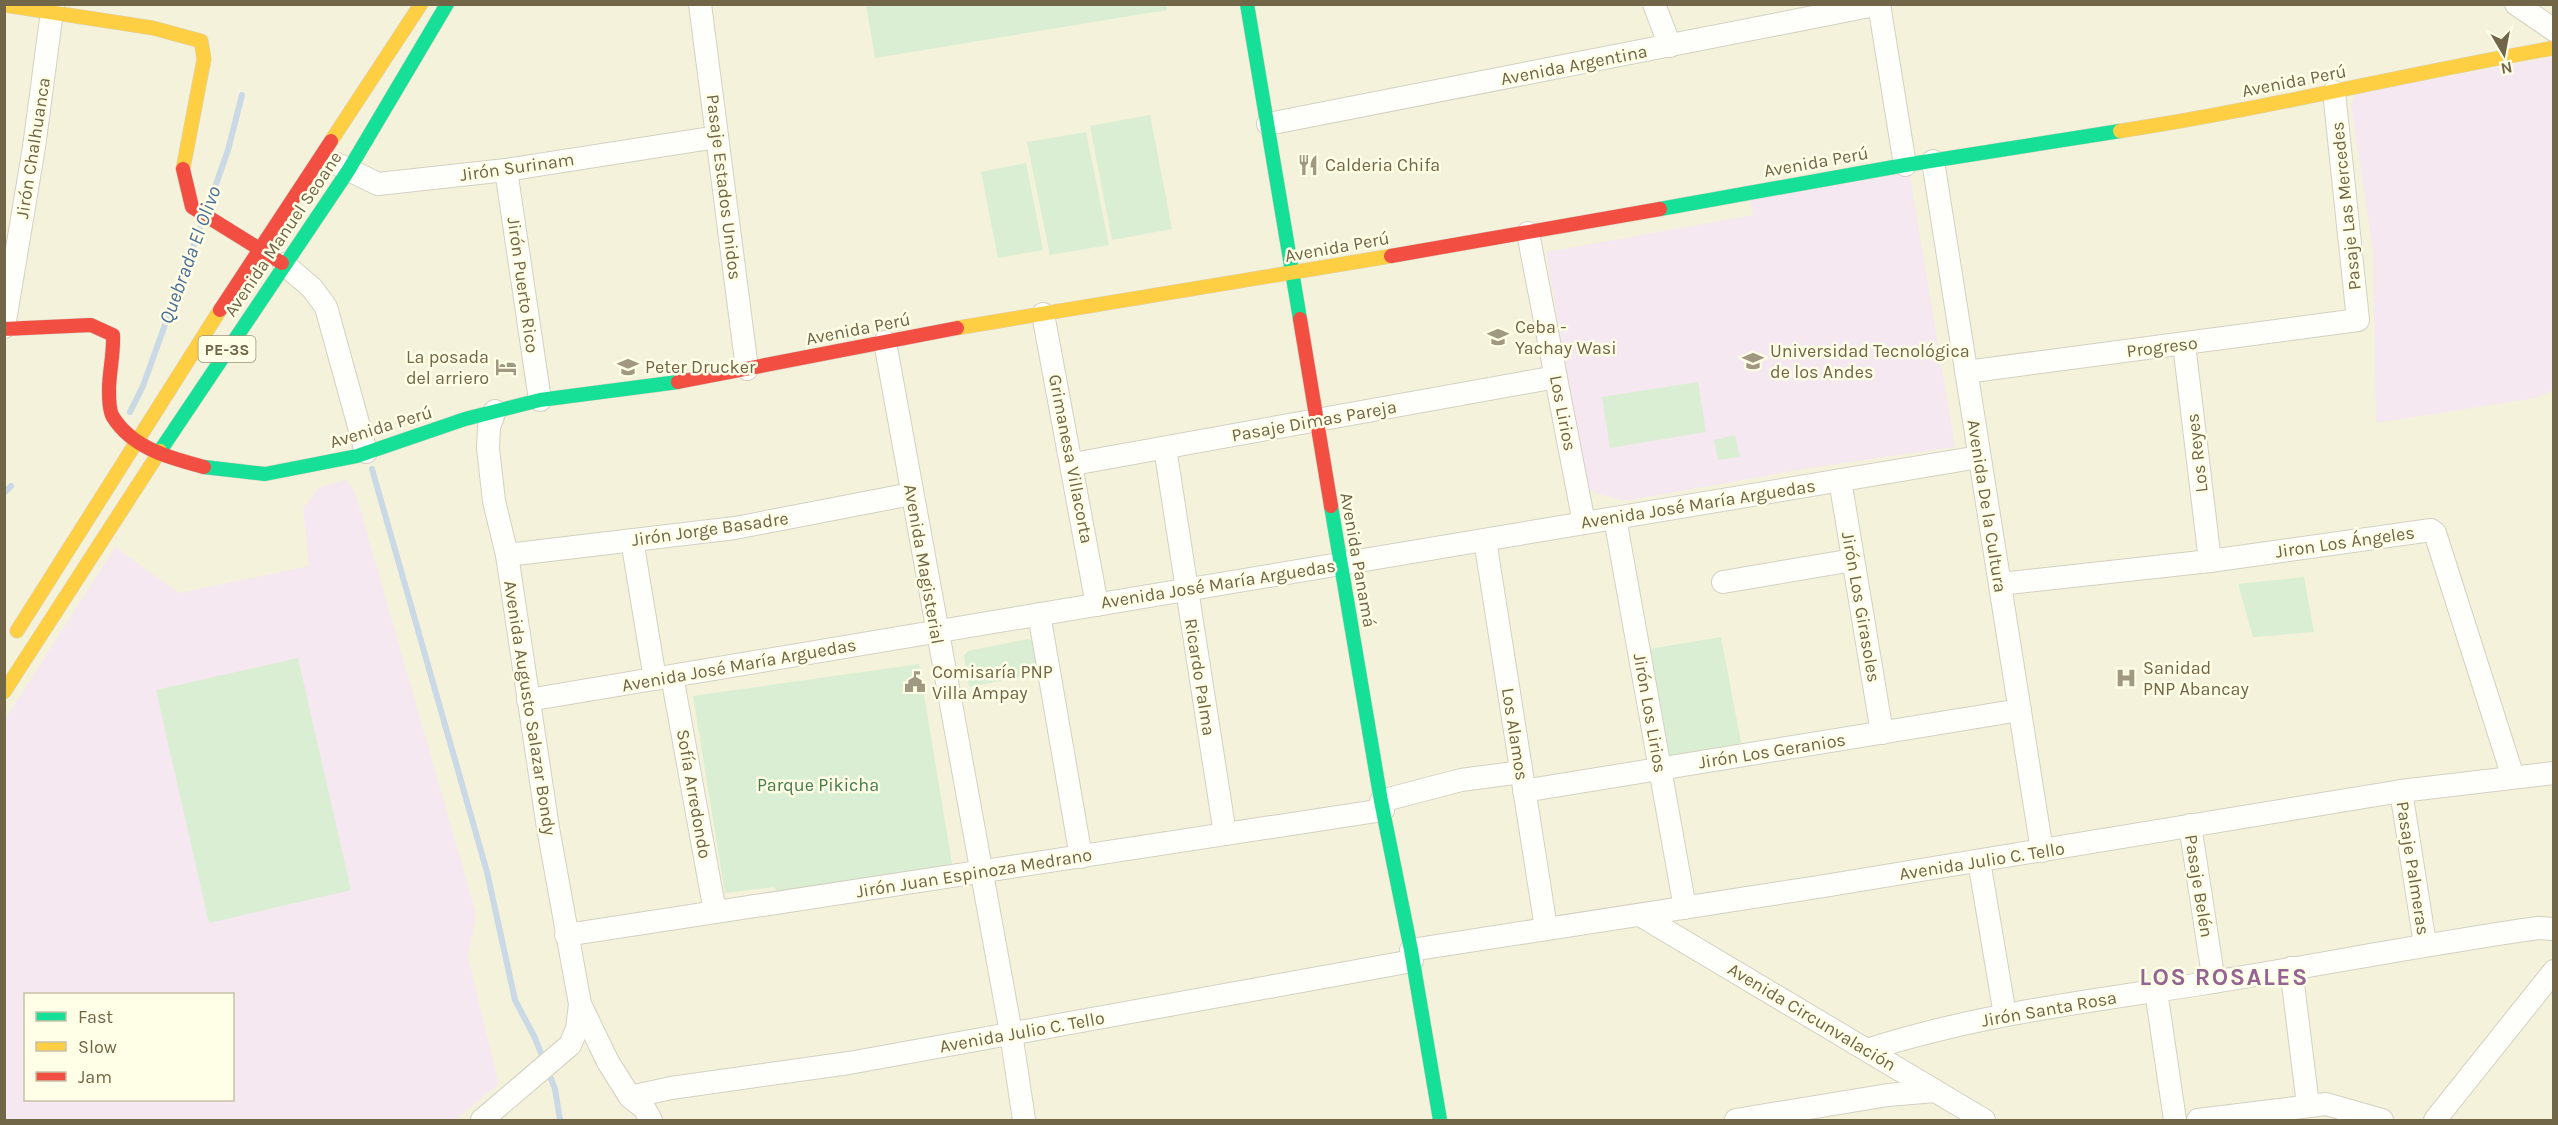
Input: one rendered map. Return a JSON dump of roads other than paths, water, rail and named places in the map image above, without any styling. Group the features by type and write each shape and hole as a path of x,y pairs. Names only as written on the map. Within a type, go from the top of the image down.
{"main road":[{"path":"4,4 52,7 186,35 201,41 204,59 182,166 192,207 284,264"},
{"name":"Avenida Manuel Seoane","path":"10,642 136,441 421,4"},
{"name":"Avenida Manuel Seoane","path":"4,692 158,454 348,171 447,4"},
{"name":"Avenida Panamá","path":"1247,4 1382,805 1412,955 1440,1120"},
{"name":"Avenida Perú","path":"4,328 91,325 113,335 114,354 109,388 112,416 136,441 158,454 208,468 265,474 290,471 366,452 495,411 540,400 672,383 1043,314 1528,233 1933,160 2181,122 2334,92 2423,71 2553,48"}],"street":[{"name":"Pasaje Estados Unidos","path":"700,4 747,369"},
{"path":"1654,4 1670,46"},
{"path":"2516,4 2553,30"},
{"name":"Avenida Argentina","path":"1268,124 1879,5"},
{"path":"1879,5 1905,165"},
{"name":"Jirón Chalhuanca","path":"4,328 34,147 52,7"},
{"name":"Pasaje Las Mercedes","path":"2334,92 2358,321"},
{"name":"Jirón Surinam","path":"324,155 348,171 378,184 506,170 717,137"},
{"name":"Avenida De la Cultura","path":"1933,160 2042,851"},
{"name":"Jirón Puerto Rico","path":"506,170 540,400"},
{"name":"Los Lirios","path":"1528,233 1584,523"},
{"path":"284,264 312,288 326,307 366,452"},
{"name":"Grimanesa Villacorta","path":"1043,314 1073,465 1097,605"},
{"name":"Progreso","path":"1966,372 2358,321"},
{"name":"Avenida Magisterial","path":"885,342 936,632 1011,1033 1024,1120"},
{"name":"Los Reyes","path":"2184,344 2210,561"},
{"name":"Pasaje Dimas Pareja","path":"1073,465 1556,377"},
{"name":"Avenida Augusto Salazar Bondy","path":"495,411 489,427 490,475 507,555 566,935 580,1004"},
{"name":"Ricardo Palma","path":"1165,448 1225,834"},
{"name":"Avenida José María Arguedas","path":"528,700 1979,457"},
{"name":"Jirón Los Girasoles","path":"1840,480 1882,733"},
{"name":"Jirón Jorge Basadre","path":"507,555 735,528 911,494"},
{"name":"Jirón Los Lirios","path":"1615,518 1685,908"},
{"name":"Jiron Los Ángeles","path":"2000,585 2210,561 2431,530 2436,532 2513,777"},
{"name":"Sofía Arredondo","path":"632,540 715,912"},
{"name":"Los Alamos","path":"1485,540 1546,928"},
{"path":"1722,582 1853,560"},
{"path":"1039,614 1081,857"},
{"name":"Jirón Los Geranios","path":"1382,805 1461,780 1523,782 1661,769 2020,710"},
{"name":"Avenida Julio C. Tello","path":"630,1097 671,1088 849,1062 1011,1033 1546,928 2042,851 2401,791 2553,773"},
{"name":"Pasaje Palmeras","path":"2401,791 2425,944"},
{"name":"Jirón Juan Espinoza Medrano","path":"566,935 981,873 1225,834 1382,805"},
{"name":"Pasaje Belén","path":"2190,825 2214,982"},
{"path":"1979,861 2005,1015"},
{"name":"Avenida Circunvalación","path":"1640,915 1984,1120"},
{"name":"Jirón Santa Rosa","path":"1867,1050 1906,1037 2005,1015 2214,982 2425,944 2538,928 2553,929"},
{"path":"2290,968 2308,1105"},
{"path":"2435,1120 2553,971"},
{"path":"2156,991 2175,1120"},
{"path":"482,1120 570,1046 577,1029 580,1004"},
{"path":"580,1004 608,1062 630,1097 644,1108 651,1120"},
{"path":"1736,1120 1841,1112 1935,1091"},
{"path":"2198,1120 2326,1104 2382,1120"}],"waterway":[{"name":"Quebrada El Olivo","path":"208,207 228,150 242,95"},
{"name":"Quebrada El Olivo","path":"130,412 143,386 202,222"},
{"path":"372,469 487,872 515,1000 535,1038 555,1089 560,1120"},
{"name":"Quebrada El Olivo","path":"4,493 11,486"}],"place":[{"name":"Calderia Chifa","path":"1308,165"},
{"name":"Ceba - Yachay Wasi","path":"1498,337"},
{"name":"Universidad Tecnológica de los Andes","path":"1753,361"},
{"name":"La posada del arriero","path":"506,367"},
{"name":"Peter Drucker","path":"628,367"},
{"name":"Sanidad PNP Abancay","path":"2126,678"},
{"name":"Comisaría PNP Villa Ampay","path":"915,682"}],"district":[{"name":"LOS ROSALES","path":"2224,977"}],"park label":[{"name":"Parque Pikicha","path":"818,785"}]}
